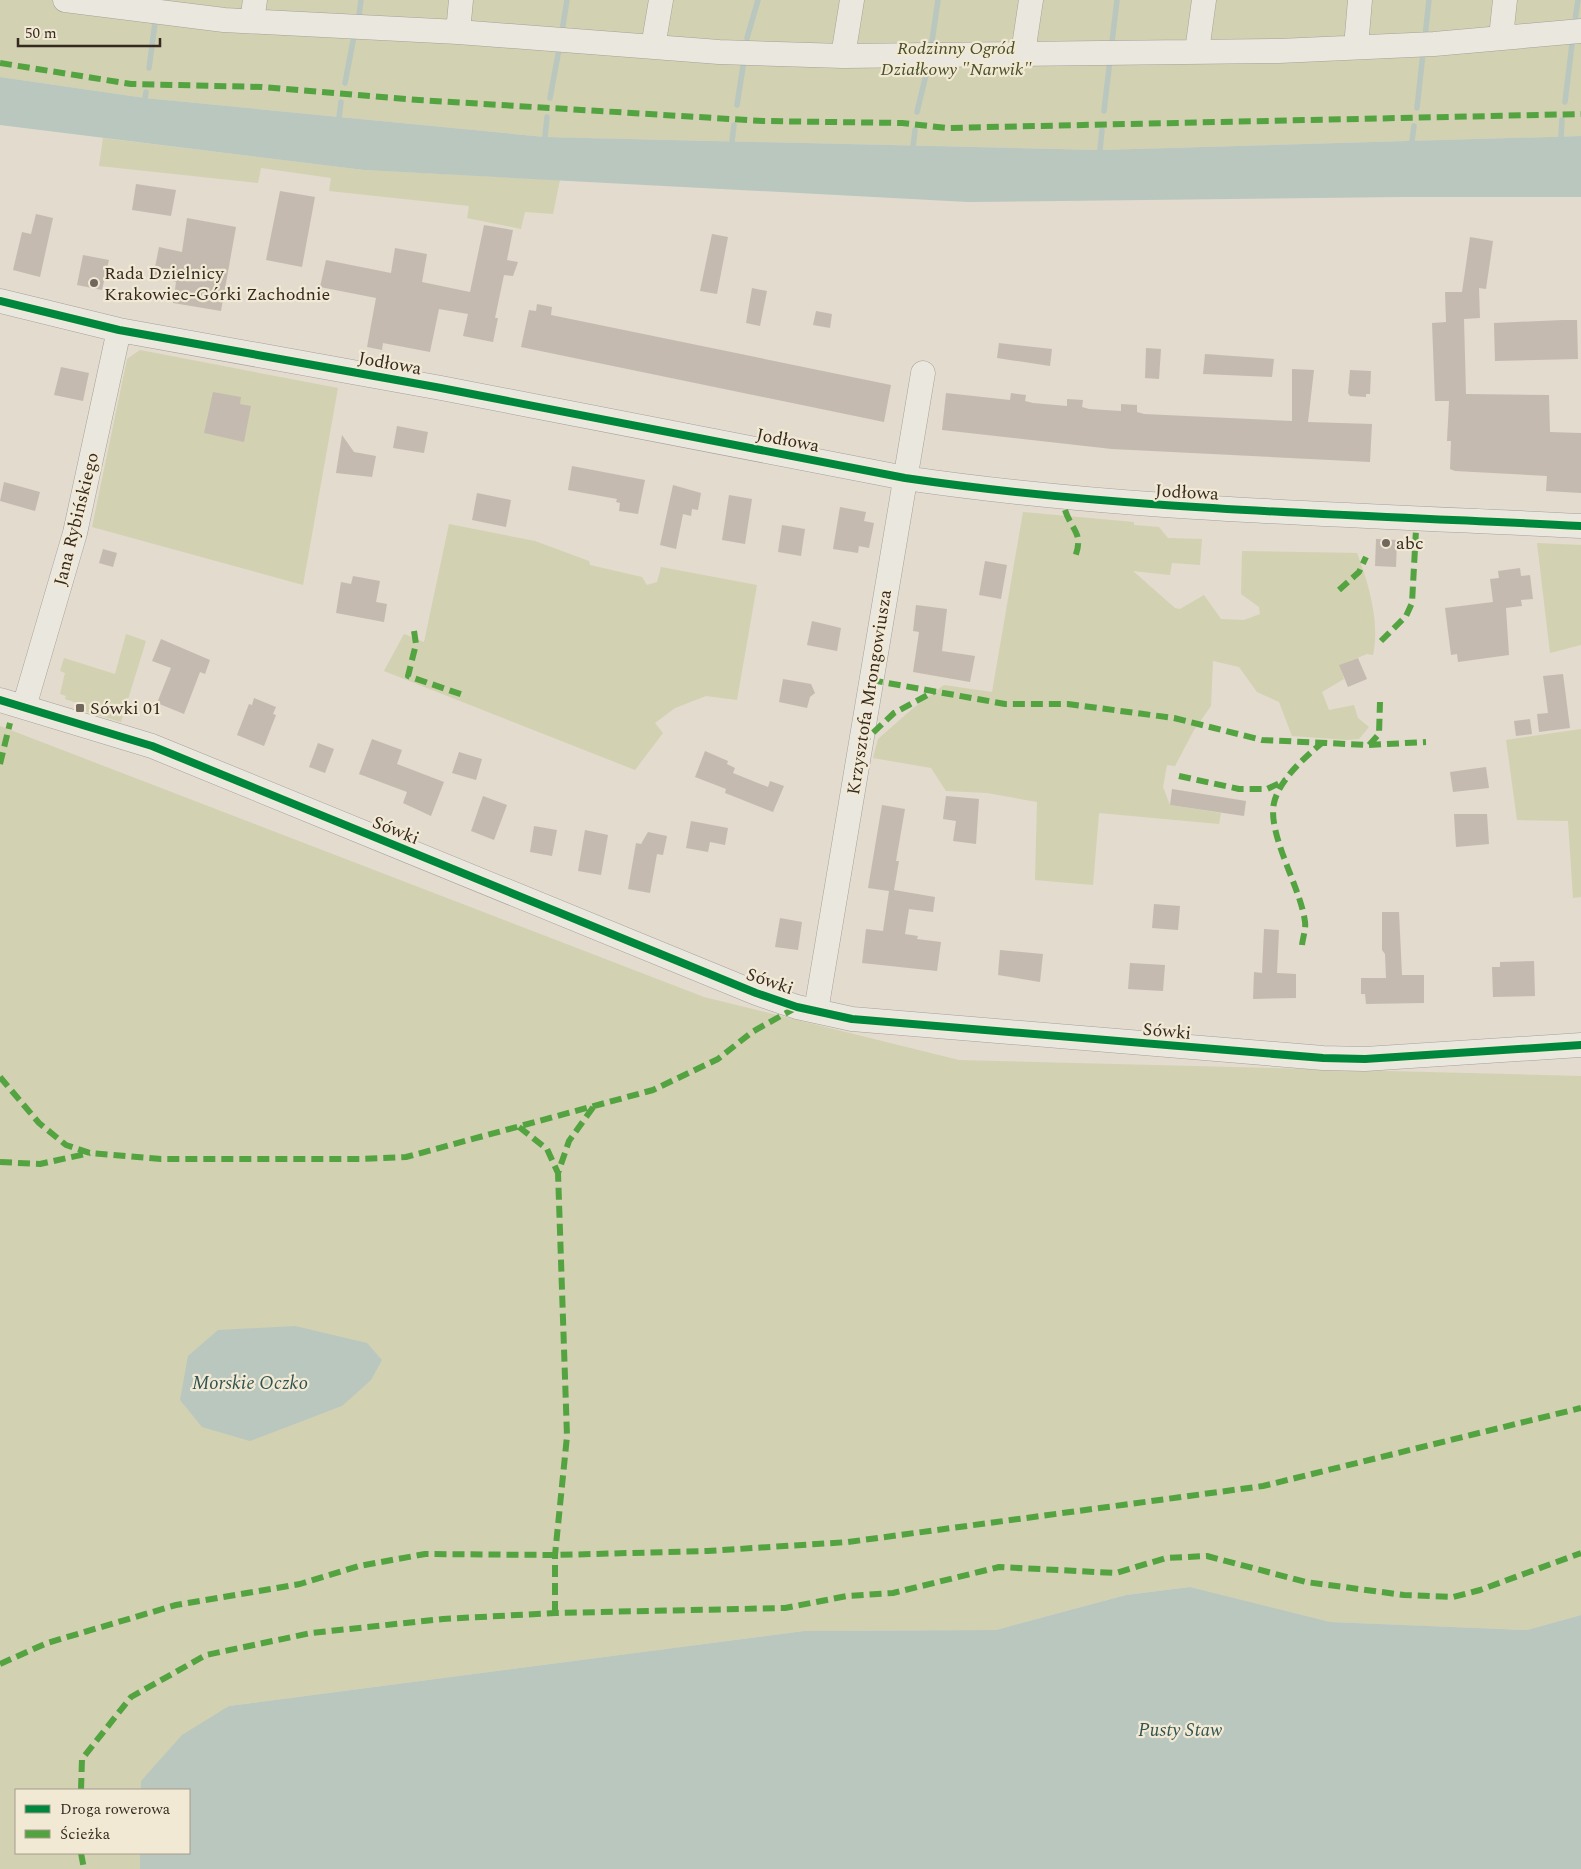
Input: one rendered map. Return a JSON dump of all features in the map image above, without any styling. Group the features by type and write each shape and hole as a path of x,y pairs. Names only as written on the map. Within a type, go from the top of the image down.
{"street":[{"path":"65,0 254,11 458,32 719,52 843,56 1356,47 1434,44 1501,36 1581,31"},
{"path":"458,32 461,0"},
{"path":"653,47 661,0"},
{"path":"843,56 852,0"},
{"path":"1023,53 1031,0"},
{"path":"1197,51 1204,0"},
{"path":"1356,47 1360,0"},
{"path":"1501,36 1505,0"},
{"name":"Jodłowa","path":"0,302 118,330 440,388 905,478 980,489 1110,503 1581,526"},
{"name":"Jana Rybińskiego","path":"24,707 74,533 118,330"},
{"name":"Krzysztofa Mrongowiusza","path":"816,1012 923,373"},
{"name":"Sówki","path":"0,700 152,746 756,993 816,1012 852,1019 1323,1058 1365,1059 1581,1045"}],"green space":[{"name":"Rodzinny Ogród Działkowy \"Narwik\"","path":"0,0 1581,0 1581,136 1100,150 545,137 145,98 0,77"},
{"path":"103,138 364,170 560,180 553,214 525,212 521,229 467,218 469,206 329,191 331,178 261,168 258,183 99,166"},
{"path":"140,350 338,388 303,585 92,527 127,359"},
{"path":"1023,512 1134,522 1134,525 1159,527 1168,538 1202,539 1200,565 1172,563 1170,575 1133,571 1175,608 1180,609 1204,595 1221,619 1244,620 1260,614 1259,607 1241,594 1242,551 1357,553 1366,577 1372,603 1375,630 1373,655 1367,654 1340,665 1344,679 1322,692 1329,710 1354,705 1358,718 1369,727 1359,739 1347,740 1292,736 1279,702 1257,692 1239,667 1213,661 1211,706 1194,730 1175,766 1167,765 1163,787 1170,805 1221,813 1219,824 1099,813 1093,885 1035,880 1037,802 987,793 946,791 931,768 873,758 878,739 912,709 944,685 992,692"},
{"path":"449,524 535,541 589,561 590,565 642,577 647,585 657,582 661,567 757,585 737,700 706,696 675,708 655,723 663,733 635,770 384,671 404,634 424,642"},
{"path":"1537,543 1581,545 1581,645 1550,653"},
{"path":"126,634 146,641 121,722 81,710 83,705 65,699 66,696 60,694 65,673 60,671 64,658 115,674"},
{"path":"0,726 704,997 959,1060 1581,1076 1581,1615 1527,1630 1329,1622 1190,1587 1126,1595 996,1630 804,1631 229,1706 141,1781 141,1789 15,1789 15,1854 140,1854 140,1869 0,1869","holes":["342,1406 307,1419 202,1427"]},
{"path":"1581,729 1581,897 1573,898 1568,821 1517,820 1506,740"}],"water":[{"path":"0,77 145,98 545,137 1100,150 1581,136 1581,197 968,202 364,170 0,125"},
{"name":"Morskie Oczko","path":"295,1326 367,1343 382,1360 371,1380 342,1406 250,1441 202,1427 180,1400 188,1356 218,1330"},
{"name":"Pusty Staw","path":"1190,1587 1330,1622 1527,1630 1581,1615 1581,1869 140,1869 140,1854 190,1854 190,1789 141,1789 141,1781 182,1735 229,1706 804,1631 996,1630 1126,1595"}],"building":[{"path":"136,184 176,190 171,216 132,210"},
{"path":"280,191 315,197 302,267 266,260"},
{"path":"36,214 53,218 40,277 13,270 22,232 31,234"},
{"path":"187,218 236,227 221,311 173,303 176,282 153,277 159,247 182,252"},
{"path":"484,225 513,230 507,260 518,262 513,276 504,275 495,318 498,318 493,342 463,336 468,314 439,309 430,352 383,343 382,350 367,347 376,298 320,287 326,260 391,273 395,248 427,254 422,282 470,292"},
{"path":"712,234 728,237 717,294 700,291"},
{"path":"1470,237 1493,241 1486,289 1479,288 1480,318 1464,319 1466,394 1549,395 1550,432 1581,433 1581,493 1546,491 1547,476 1455,471 1450,469 1451,441 1447,441 1449,401 1435,401 1432,323 1446,322 1445,292 1462,292"},
{"path":"83,255 109,260 102,290 77,285"},
{"path":"752,288 767,291 760,326 746,323"},
{"path":"537,304 552,307 551,315 891,385 884,422 521,347 529,310 536,311"},
{"path":"816,311 832,314 830,328 813,325"},
{"path":"1577,320 1578,359 1495,361 1494,323"},
{"path":"999,343 1052,349 1050,366 997,358"},
{"path":"1146,348 1161,349 1159,379 1145,378"},
{"path":"1205,354 1274,359 1272,377 1203,374"},
{"path":"61,367 89,373 83,401 54,395"},
{"path":"1292,369 1314,370 1308,422 1372,424 1370,462 1112,449 942,430 946,393 1010,400 1011,393 1026,395 1025,401 1033,403 1067,406 1067,399 1083,400 1082,407 1089,409 1121,411 1121,404 1137,405 1137,412 1144,414 1292,421"},
{"path":"1350,370 1371,371 1370,394 1366,394 1366,397 1350,396 1348,393"},
{"path":"213,392 241,397 240,404 251,406 244,442 204,433"},
{"path":"397,426 428,432 424,453 393,448"},
{"path":"342,435 354,452 376,456 372,477 336,473"},
{"path":"572,466 645,480 638,514 619,511 620,503 616,502 617,499 568,490"},
{"path":"4,482 40,492 35,511 0,501"},
{"path":"673,485 701,493 698,510 692,509 691,516 683,514 676,549 660,545"},
{"path":"477,493 511,500 506,527 472,520"},
{"path":"729,495 752,499 745,544 722,540"},
{"path":"840,507 866,512 864,521 874,523 869,548 859,546 858,553 833,549"},
{"path":"782,525 805,529 801,556 778,552"},
{"path":"1376,539 1397,540 1396,567 1375,566"},
{"path":"103,549 117,553 113,567 99,563"},
{"path":"985,561 1007,565 1001,599 979,595"},
{"path":"1520,568 1521,576 1530,575 1533,599 1521,600 1522,606 1506,608 1509,655 1458,662 1457,654 1451,655 1445,608 1493,602 1490,579 1499,578 1498,571"},
{"path":"353,576 380,581 376,602 387,604 384,622 336,613 341,582 351,584"},
{"path":"916,605 947,609 942,651 975,656 970,682 913,672 919,632 913,631"},
{"path":"812,621 841,628 837,651 807,645"},
{"path":"161,639 210,660 205,674 200,672 184,714 157,703 171,668 152,661"},
{"path":"1358,658 1367,679 1348,687 1339,665"},
{"path":"1563,674 1570,728 1539,732 1537,714 1548,713 1543,676"},
{"path":"783,679 811,684 815,693 810,697 807,708 779,702"},
{"path":"254,698 276,707 273,714 276,715 264,746 237,735 249,704 252,705"},
{"path":"1530,719 1532,734 1516,736 1514,721"},
{"path":"372,739 402,750 397,764 444,782 431,816 403,803 407,792 359,774"},
{"path":"318,743 334,749 325,773 309,767"},
{"path":"705,751 728,761 727,764 735,768 733,773 768,787 770,781 784,786 773,812 725,793 726,789 695,777"},
{"path":"459,752 482,759 476,780 452,773"},
{"path":"1486,767 1489,788 1453,792 1450,772"},
{"path":"1172,789 1246,801 1244,816 1170,805"},
{"path":"483,796 507,805 494,840 471,831"},
{"path":"946,796 979,799 976,844 953,841 956,821 943,819"},
{"path":"882,805 905,809 896,861 899,861 894,890 935,897 933,912 909,909 905,934 918,936 917,939 941,942 937,971 862,963 866,929 883,931 889,891 868,888"},
{"path":"1454,814 1487,814 1489,844 1456,847"},
{"path":"691,821 728,828 725,845 710,842 708,852 686,848"},
{"path":"534,826 557,830 552,856 530,852"},
{"path":"585,830 608,835 601,875 578,871"},
{"path":"648,832 667,836 663,855 657,854 650,893 628,889 636,843 641,844"},
{"path":"1154,904 1180,906 1178,930 1152,928"},
{"path":"1382,912 1399,912 1402,975 1424,975 1424,1003 1366,1004 1365,994 1361,994 1361,978 1386,978 1385,954 1382,950"},
{"path":"780,918 802,922 798,950 775,947"},
{"path":"1264,929 1279,930 1277,973 1296,974 1296,998 1253,999 1254,972 1262,973"},
{"path":"1000,950 1043,954 1040,982 998,975"},
{"path":"1534,961 1535,996 1493,997 1492,967 1500,967 1500,962"},
{"path":"1130,963 1165,965 1163,991 1128,989"}],"waterway":[{"path":"359,16 361,0"},
{"path":"562,31 567,0"},
{"path":"747,38 758,0"},
{"path":"931,48 938,0"},
{"path":"1112,42 1117,0"},
{"path":"1425,37 1429,0"},
{"path":"1575,20 1578,0"},
{"path":"149,68 155,23"},
{"path":"345,83 354,36"},
{"path":"1565,102 1572,44"},
{"path":"550,98 559,49"},
{"path":"1417,108 1423,53"},
{"path":"737,105 744,60"},
{"path":"1104,111 1110,60"},
{"path":"917,112 929,62"},
{"path":"145,98 146,92"},
{"path":"339,118 341,102"},
{"path":"545,137 547,117"},
{"path":"1561,137 1562,120"},
{"path":"732,141 734,125"},
{"path":"1412,141 1414,126"},
{"path":"913,147 915,130"},
{"path":"1100,150 1102,130"}],"marked path":[{"path":"0,63 131,84 261,87 419,100 763,121 902,123 947,128 1581,114"},
{"path":"1065,510 1078,537 1075,557"},
{"path":"1381,641 1406,616 1412,603 1416,530"},
{"path":"1339,590 1359,572 1366,557"},
{"path":"414,631 416,644 408,676 466,696"},
{"path":"871,680 1005,704 1068,704 1174,718 1262,740 1369,745 1379,734 1380,702"},
{"path":"860,745 894,713 935,691"},
{"path":"0,764 10,723"},
{"path":"1369,745 1426,742"},
{"path":"1302,945 1305,922 1275,830 1274,803 1281,786 1287,778 1322,743"},
{"path":"1179,776 1239,789 1267,789 1286,780"},
{"path":"0,1077 39,1123 66,1145 90,1153 161,1159 360,1159 406,1157 653,1090 718,1059 752,1032 797,1007"},
{"path":"555,1613 555,1555 567,1436 558,1173 569,1141 594,1106"},
{"path":"519,1127 547,1149 558,1173"},
{"path":"0,1162 40,1164 90,1153"},
{"path":"0,1664 47,1643 176,1605 300,1584 359,1566 425,1554 555,1555 707,1551 848,1542 1263,1486 1581,1408"},
{"path":"81,1789 82,1759 131,1697 206,1655 311,1633 443,1619 555,1613 785,1608 847,1596 893,1593 999,1567 1116,1573 1166,1558 1207,1556 1306,1582 1404,1595 1453,1597 1480,1590 1581,1553"},
{"path":"81,1854 84,1869"}],"cycle path":[{"path":"0,301 119,330 441,388 905,478 1073,498 1158,505 1581,526"},
{"path":"0,700 152,746 756,993 797,1007 852,1019 1323,1058 1365,1059 1581,1045"}],"place":[{"name":"Rada Dzielnicy Krakowiec-Górki Zachodnie","path":"94,283"},
{"name":"abc","path":"1386,543"},
{"name":"Sówki 01","path":"80,708"}]}
